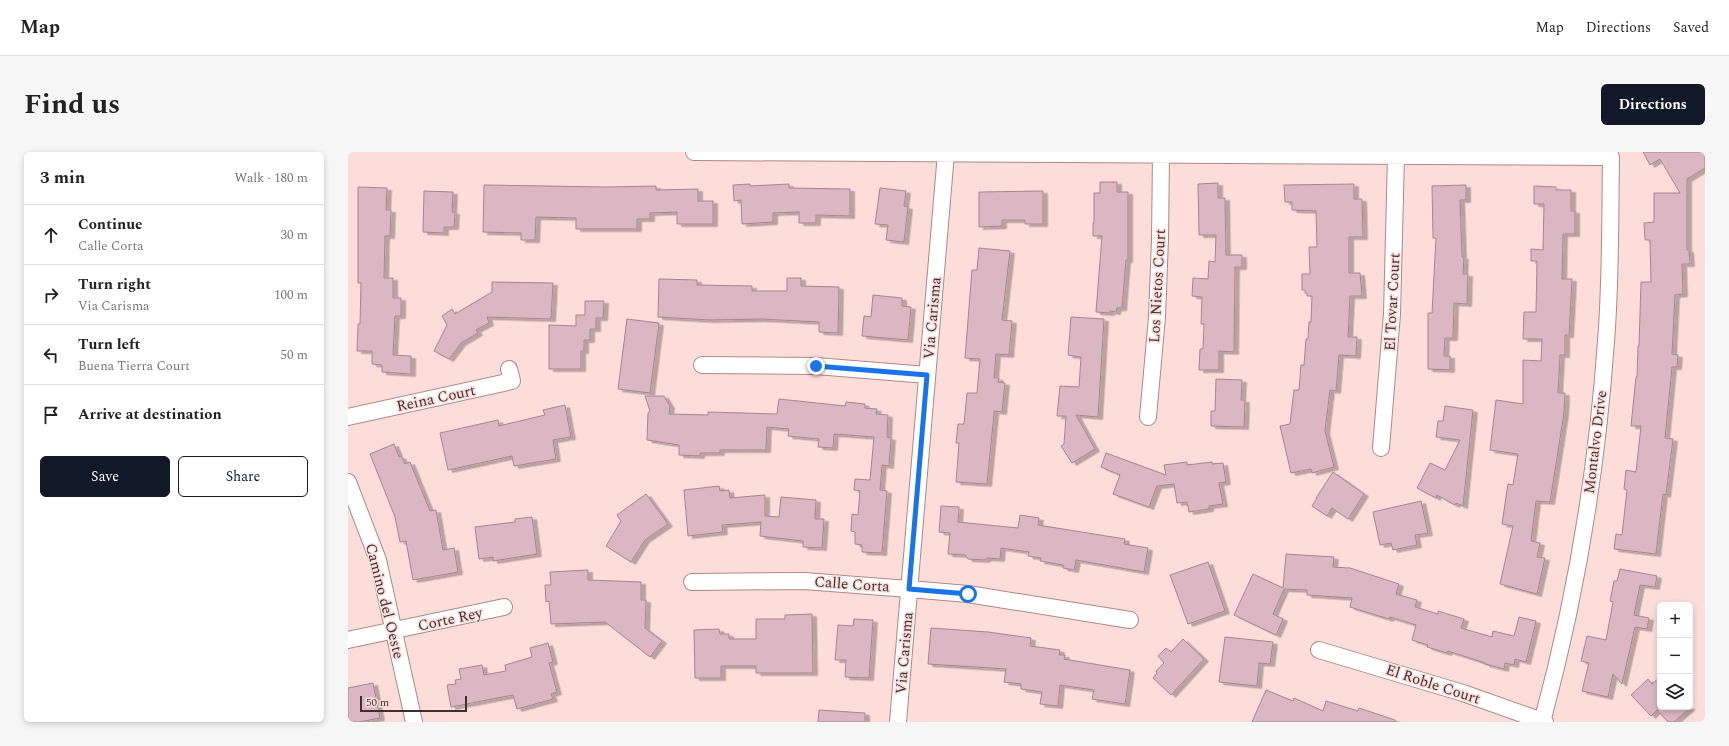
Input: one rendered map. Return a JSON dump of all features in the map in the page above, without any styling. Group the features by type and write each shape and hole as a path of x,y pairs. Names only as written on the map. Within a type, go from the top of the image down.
{"street":[{"path":"694,152 1278,154 1396,156"},
{"name":"Via Carisma","path":"898,722 946,153"},
{"name":"Los Nietos Court","path":"1148,417 1157,317 1161,154"},
{"name":"Montalvo Drive","path":"1396,156 1611,157 1606,340 1593,474 1580,557 1543,722"},
{"name":"El Tovar Court","path":"1381,448 1392,314 1396,156"},
{"path":"702,365 816,366 927,375"},
{"name":"Reina Court","path":"348,417 512,381 509,369"},
{"name":"Camino del Oeste","path":"348,482 378,560 414,722"},
{"name":"Calle Corta","path":"692,582 804,581 968,594 1130,620"},
{"name":"Corte Rey","path":"348,640 504,607"},
{"name":"El Roble Court","path":"1319,650 1455,691 1543,722"}],"building":[{"path":"1643,152 1705,152 1705,168 1687,179 1687,250 1689,250 1690,264 1682,264 1683,294 1675,295 1672,354 1678,355 1677,367 1672,367 1665,438 1673,439 1666,495 1663,494 1656,554 1614,549 1616,534 1622,535 1627,490 1624,489 1626,470 1636,472 1641,426 1631,426 1637,377 1641,282 1651,282 1650,240 1645,240 1644,223 1654,222 1654,193 1680,193 1660,159 1650,165"},
{"path":"1100,182 1117,182 1117,192 1128,192 1128,260 1126,260 1122,308 1117,308 1116,312 1110,311 1110,313 1096,312 1102,236 1093,236 1093,223 1094,193 1100,193"},
{"path":"1218,183 1218,198 1225,198 1226,255 1242,255 1242,267 1235,267 1234,352 1219,351 1219,370 1199,370 1200,349 1203,349 1204,324 1201,324 1202,297 1192,296 1193,278 1208,279 1209,261 1215,262 1216,235 1199,235 1198,184"},
{"path":"750,184 750,186 789,184 789,188 850,189 850,216 816,215 816,223 799,223 799,212 773,213 773,222 742,224 741,200 734,201 733,185"},
{"path":"1354,184 1354,199 1362,199 1363,237 1349,237 1349,273 1360,273 1362,296 1350,296 1348,337 1357,337 1356,356 1339,355 1336,391 1330,390 1325,431 1334,467 1312,473 1311,469 1291,473 1280,426 1290,424 1294,390 1299,390 1301,365 1304,365 1306,339 1308,339 1309,322 1311,322 1312,296 1307,296 1305,290 1302,290 1302,274 1310,274 1309,247 1317,247 1316,211 1292,210 1292,202 1285,202 1284,185"},
{"path":"484,185 606,187 656,186 656,190 698,189 698,201 713,201 713,224 677,224 677,212 650,213 650,219 637,219 637,229 576,229 576,218 536,217 535,240 521,240 521,233 483,232"},
{"path":"1466,185 1466,200 1460,200 1462,257 1464,257 1463,274 1468,274 1467,304 1454,303 1453,338 1445,338 1444,356 1450,356 1450,370 1428,369 1428,313 1432,313 1436,238 1433,238 1432,186"},
{"path":"1534,186 1556,187 1556,190 1571,190 1571,211 1575,211 1575,234 1563,234 1562,279 1572,279 1569,335 1565,335 1565,355 1560,355 1558,393 1565,393 1564,413 1550,502 1536,501 1531,541 1540,543 1537,557 1545,558 1537,594 1500,584 1513,526 1502,524 1508,484 1513,485 1518,454 1490,450 1496,400 1523,404 1523,360 1541,361 1542,339 1523,339 1524,312 1536,312 1537,261 1531,261 1531,249 1543,250 1544,204 1534,204"},
{"path":"358,187 387,188 386,210 391,210 390,236 385,236 384,278 393,278 393,298 401,298 401,316 395,316 393,355 411,356 411,374 382,372 382,365 372,364 372,351 357,351 358,324 360,324 361,283 358,283"},
{"path":"880,188 906,191 904,206 908,207 904,242 886,240 888,225 875,224"},
{"path":"424,191 453,192 452,212 455,212 454,227 444,227 444,233 423,232"},
{"path":"1043,191 1043,224 1025,224 1025,220 1002,220 1002,226 979,227 979,192"},
{"path":"979,248 1010,251 1002,320 1012,321 1009,355 996,354 994,378 999,378 998,382 1005,383 1002,412 994,411 987,484 956,482 959,443 956,443 958,424 964,424 967,393 977,393 980,359 965,358 972,270 977,270"},
{"path":"787,278 801,278 801,286 839,287 838,333 819,332 819,322 761,319 710,320 658,317 659,279 697,280 697,285 752,286 752,291 787,291"},
{"path":"492,282 553,283 551,319 487,317 489,323 476,330 478,333 461,343 449,359 434,351 447,325 442,316 452,309 455,314 492,292"},
{"path":"873,295 902,298 902,306 911,307 908,340 862,336 864,316 871,317"},
{"path":"585,301 604,301 603,318 596,318 596,329 590,329 590,340 584,340 584,351 581,351 581,369 549,369 549,325 576,326 576,315 585,315"},
{"path":"1071,317 1104,319 1098,417 1076,415 1095,449 1072,463 1061,446 1064,444 1066,416 1057,416 1060,386 1079,387 1081,357 1068,355"},
{"path":"627,319 659,323 650,393 618,389"},
{"path":"1216,379 1242,380 1241,400 1245,400 1244,427 1211,426 1211,411 1215,411"},
{"path":"645,396 664,396 670,406 669,414 708,415 708,412 777,414 779,399 845,406 846,402 865,404 865,408 877,409 876,414 888,415 887,437 891,438 889,466 882,465 880,490 887,491 882,553 862,552 862,545 855,544 855,532 851,531 852,514 858,515 860,491 854,490 855,479 870,480 874,437 834,434 833,448 818,447 819,439 788,436 789,429 767,427 766,450 720,450 720,453 700,453 700,456 679,455 679,445 647,440 648,413 650,411"},
{"path":"565,405 571,437 553,440 556,459 514,466 512,456 448,470 440,433 498,420 499,426 545,415 543,410"},
{"path":"1445,406 1473,410 1463,506 1456,503 1455,505 1437,495 1436,498 1417,488 1430,463 1445,470 1460,440 1436,437 1438,421 1443,421"},
{"path":"394,444 399,457 401,456 405,464 410,462 430,511 436,510 443,550 454,548 458,572 413,580 406,541 400,542 395,517 370,454"},
{"path":"1106,453 1166,475 1164,465 1187,462 1187,465 1212,462 1212,464 1223,463 1226,482 1219,483 1223,504 1209,506 1209,509 1189,512 1187,502 1177,503 1174,484 1157,486 1149,507 1113,494 1120,475 1101,467"},
{"path":"1333,472 1364,494 1348,519 1332,508 1327,516 1312,506"},
{"path":"719,486 720,491 729,490 730,498 765,495 765,516 779,517 781,497 816,500 815,519 824,519 822,548 803,547 803,541 760,536 761,522 722,525 723,532 688,536 684,490"},
{"path":"646,494 668,524 645,540 631,562 606,546 621,521 617,515"},
{"path":"1421,501 1428,533 1415,535 1417,545 1393,550 1391,543 1380,545 1373,512"},
{"path":"941,506 959,507 958,522 1018,528 1020,515 1039,518 1038,525 1125,539 1124,544 1148,548 1144,572 1076,560 1074,570 1063,568 1063,565 1040,561 1041,558 1028,556 1029,552 1001,548 1000,559 968,559 965,555 948,554 950,533 939,532"},
{"path":"532,517 537,554 493,561 493,557 479,559 475,527 515,522 515,519"},
{"path":"1286,554 1334,557 1333,567 1350,568 1399,584 1396,594 1417,600 1415,607 1438,614 1438,611 1464,619 1461,628 1492,637 1493,631 1514,636 1519,617 1536,621 1526,662 1515,659 1514,665 1505,663 1504,669 1448,651 1447,653 1427,647 1428,645 1412,640 1416,625 1390,617 1389,619 1350,607 1352,598 1307,595 1307,590 1284,589 1273,614 1283,619 1276,635 1234,615 1253,574 1283,588"},
{"path":"1208,562 1225,611 1188,624 1170,575"},
{"path":"1620,569 1657,576 1655,587 1640,585 1634,615 1649,618 1647,629 1635,627 1622,684 1613,674 1608,697 1582,691 1589,663 1581,661 1587,636 1606,640 1613,602 1610,601 1614,581 1617,581"},
{"path":"588,570 588,580 641,582 641,600 646,600 645,628 662,641 650,657 605,622 551,624 549,601 546,602 545,585 551,585 550,572"},
{"path":"812,614 813,673 756,673 756,666 721,666 721,678 695,678 694,630 719,629 720,634 729,634 729,639 756,639 756,619 785,619 785,615"},
{"path":"854,619 873,620 869,678 845,677 846,660 835,660 838,625 853,626"},
{"path":"931,628 988,632 1031,638 1030,646 1060,650 1059,655 1065,655 1064,659 1130,670 1125,704 1092,699 1094,690 1060,685 1058,706 1040,704 1042,692 1021,689 1021,684 1004,682 1006,669 928,664"},
{"path":"1225,637 1273,642 1270,664 1259,663 1257,686 1219,682"},
{"path":"1183,639 1204,659 1171,695 1153,678 1157,673 1156,671 1164,663 1158,656 1166,648 1171,652"},
{"path":"548,643 553,662 549,663 557,692 551,694 553,699 517,709 513,695 451,707 447,685 456,684 455,680 461,679 459,669 482,665 484,675 506,671 505,665 532,657 530,648"},
{"path":"1648,679 1652,684 1657,680 1657,710 1651,716 1631,695"},
{"path":"373,683 380,718 359,722 348,722 348,688"},
{"path":"1266,690 1293,701 1294,698 1323,711 1326,701 1358,711 1359,708 1395,720 1395,722 1252,722"},
{"path":"819,710 865,713 865,722 818,722"},
{"path":"1657,710 1688,710 1674,722 1668,722"}],"route":[{"path":"816,366 927,375 909,589 968,594"}]}
